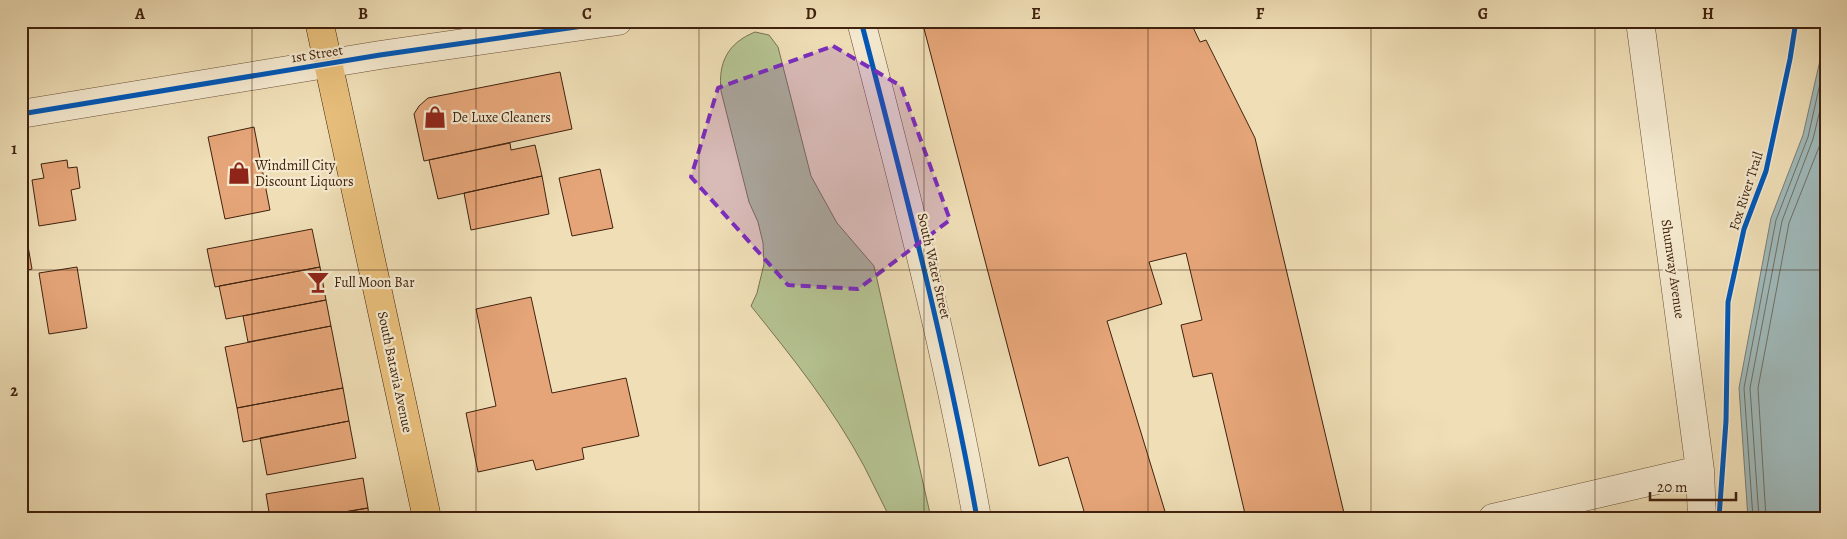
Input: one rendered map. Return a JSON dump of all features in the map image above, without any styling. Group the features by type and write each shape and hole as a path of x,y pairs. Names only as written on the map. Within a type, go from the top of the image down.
{"main road":[{"name":"South Batavia Avenue","path":"319,21 427,518"}],"street":[{"name":"1st Street","path":"21,114 328,64 618,21"},
{"name":"South Water Street","path":"862,21 903,183 960,425 978,518"},
{"name":"Shumway Avenue","path":"1640,21 1700,470 1702,518"},
{"path":"1493,518 1700,470"}],"highlighted area":[{"path":"833,46 901,86 950,220 858,289 788,285 691,177 718,88"}],"green space":[{"path":"755,32 769,35 778,47 811,176 837,223 874,266 931,518 890,518 864,466 839,424 797,364 751,306 757,293 764,264 763,243 758,222 749,202 720,81 723,62 732,48"}],"water":[{"path":"1826,34 1826,518 1748,518 1739,388 1771,218 1803,135"}],"building":[{"path":"922,21 1190,21 1200,42 1206,40 1255,138 1344,513 1322,518 1246,518 1212,373 1193,377 1181,325 1202,320 1186,253 1149,262 1162,304 1107,321 1167,518 1086,518 1068,457 1039,466"},
{"path":"560,72 572,129 424,161 414,114 419,106 428,98"},
{"name":"Windmill City Discount Liquors","path":"254,127 270,210 225,219 208,137"},
{"path":"510,143 511,150 535,145 542,176 438,199 429,160"},
{"path":"67,160 68,168 77,167 80,188 71,190 76,220 39,226 32,180 44,178 41,164"},
{"path":"600,169 613,228 572,236 559,178"},
{"path":"542,176 549,214 471,230 464,193"},
{"path":"312,229 320,267 215,287 207,249"},
{"path":"28,246 32,269 21,272 21,247"},
{"path":"77,267 87,328 49,334 39,273"},
{"path":"320,267 326,300 226,319 219,286"},
{"path":"531,297 552,393 626,378 639,436 582,448 584,459 536,470 533,460 478,472 466,413 496,406 476,309"},
{"path":"326,300 331,326 248,342 243,316"},
{"path":"331,326 343,388 237,408 225,347"},
{"path":"343,388 349,421 243,442 237,408"},
{"path":"349,421 356,458 267,475 260,438"},
{"path":"363,478 368,508 309,518 270,518 266,494"},
{"path":"368,508 369,518 309,518"}],"cycle path":[{"path":"21,114 380,55 618,21"},
{"path":"861,21 909,207 938,331 977,518"},
{"name":"Fox River Trail","path":"1719,518 1726,421 1728,302 1744,229 1766,171 1790,59 1796,21"}],"place":[{"name":"De Luxe Cleaners","path":"435,117"},
{"name":"Windmill City Discount Liquors","path":"239,173"},
{"name":"Full Moon Bar","path":"318,282"}]}
